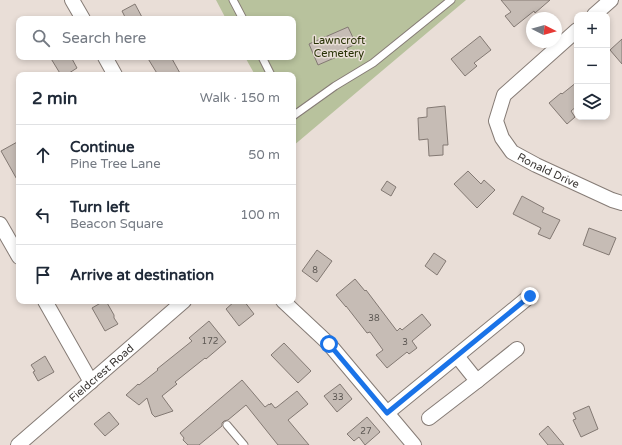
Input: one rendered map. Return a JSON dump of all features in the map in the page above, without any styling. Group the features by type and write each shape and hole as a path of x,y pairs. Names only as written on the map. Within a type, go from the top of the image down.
{"street":[{"path":"72,0 81,16"},
{"path":"597,12 611,0"},
{"name":"Ronald Drive","path":"574,33 504,95 496,121 502,138 512,152 536,165 612,200 622,203"},
{"path":"107,60 113,72"},
{"path":"1,229 16,252"},
{"path":"387,413 530,296"},
{"path":"47,304 91,382"},
{"name":"Fieldcrest Road","path":"18,445 181,304"},
{"path":"286,304 329,344 414,445"},
{"path":"429,418 517,350"},
{"path":"456,356 476,381"}],"lane":[{"path":"233,0 241,16"},
{"path":"296,114 335,86 373,63 451,0"},
{"path":"264,60 270,72"},
{"path":"227,425 244,445"}],"green space":[{"name":"Lawncroft Cemetery","path":"216,0 466,0 296,143 296,72 253,72 247,60 296,60 296,16 224,16"}],"building":[{"path":"501,0 550,0 536,12 526,12 526,17 514,27 505,16 511,12"},
{"path":"135,4 141,16 124,16 122,11"},
{"path":"348,27 356,44 347,48 348,52 318,65 309,44"},
{"path":"480,36 491,50 474,63 477,66 465,76 451,59"},
{"path":"622,39 622,64 610,50"},
{"path":"52,60 73,60 77,68 71,72 59,72"},
{"path":"149,60 173,60 179,72 156,72"},
{"path":"574,84 574,108 571,111 574,118 567,124 549,103 561,93 562,94"},
{"path":"445,106 448,145 443,145 443,155 429,156 428,139 419,140 418,118 427,117 427,108"},
{"path":"16,143 16,178 1,151"},
{"path":"468,171 481,184 484,180 495,190 477,208 454,184"},
{"path":"387,181 396,187 391,196 381,190"},
{"path":"522,196 544,208 542,212 560,220 550,239 538,234 541,228 513,214"},
{"path":"589,228 616,238 609,255 583,245"},
{"path":"317,250 332,261 317,282 302,271"},
{"path":"434,253 446,261 437,275 425,266"},
{"path":"355,279 365,291 366,290 397,331 400,328 402,330 422,314 431,325 412,341 417,348 409,354 407,352 387,368 376,355 383,350 370,332 367,333 336,295"},
{"path":"99,304 108,304 118,324 105,331 92,308"},
{"path":"232,304 246,304 254,314 239,326 226,309"},
{"path":"209,321 226,342 175,382 177,384 162,396 173,411 155,417 152,414 147,398 139,405 126,395 192,341 189,338"},
{"path":"284,343 311,371 298,383 271,355"},
{"path":"45,356 54,372 38,381 33,372 35,371 31,365"},
{"path":"242,380 265,407 271,403 275,408 277,407 297,391 308,404 288,420 309,445 278,445 246,405 228,420 224,421 222,426 199,445 188,445 183,440 184,438 180,433"},
{"path":"340,384 352,399 337,412 324,396"},
{"path":"589,406 598,429 581,437 573,420 576,419 573,413"},
{"path":"109,412 119,424 105,436 94,424"},
{"path":"367,417 380,432 365,445 359,437 354,441 347,434"},
{"path":"548,426 564,445 548,445 539,434"}],"route":[{"path":"329,344 387,413 530,296"}]}
